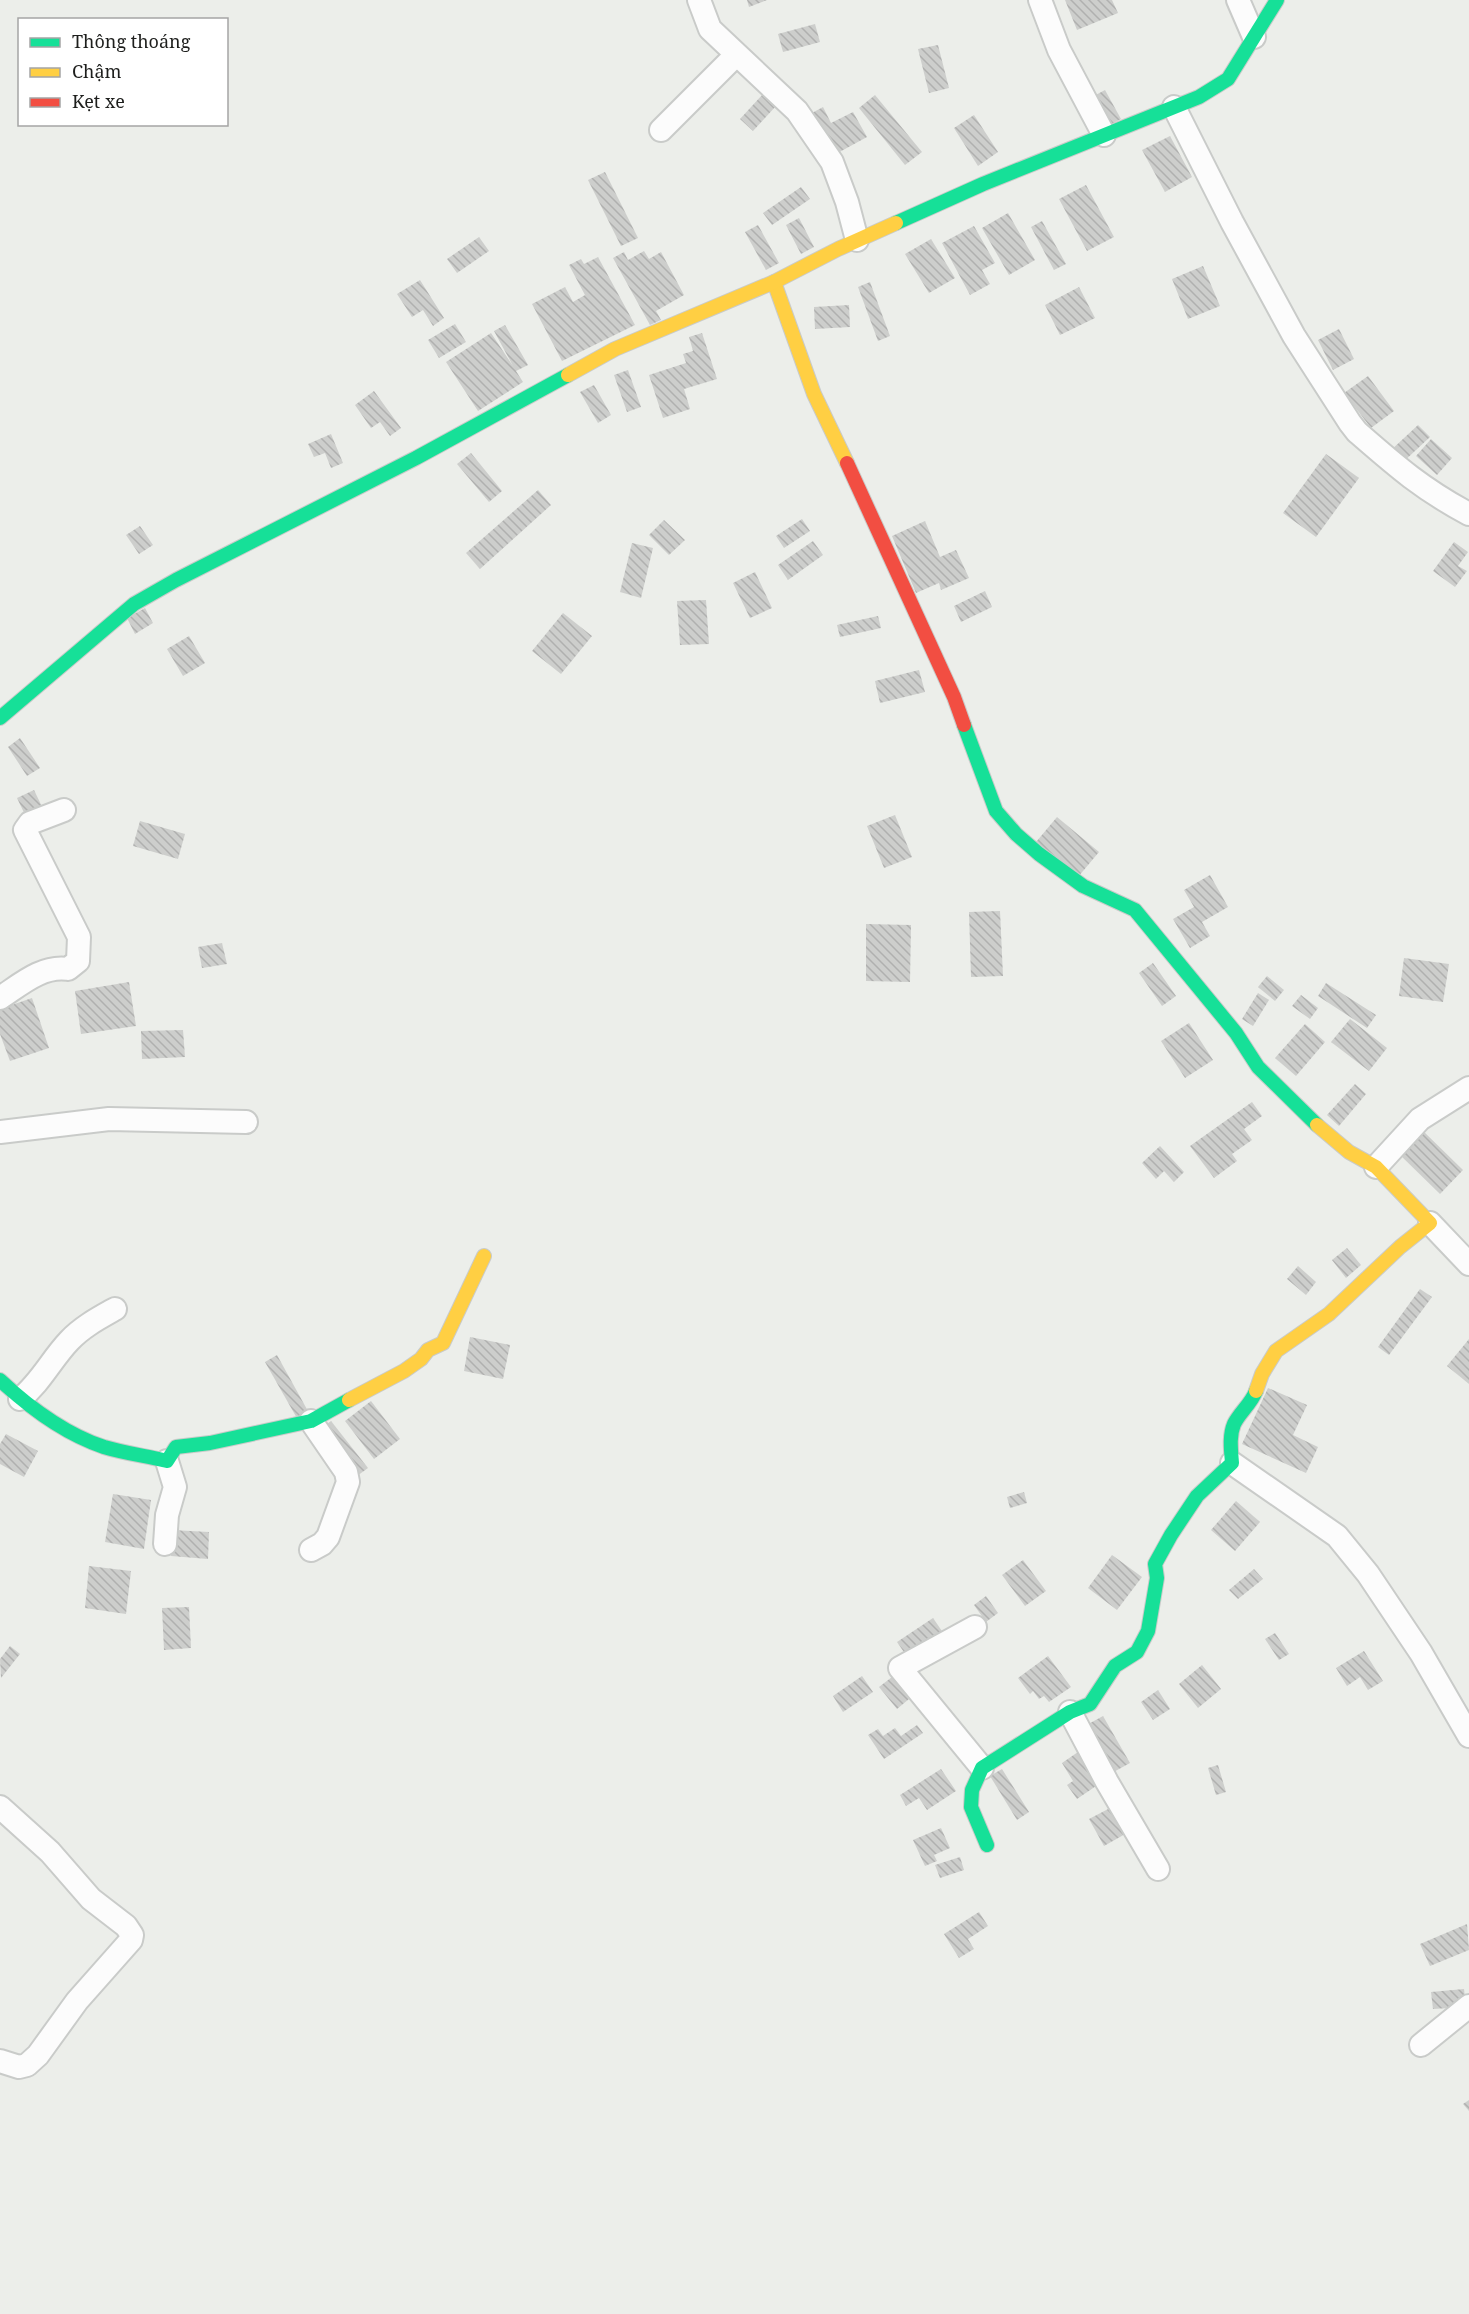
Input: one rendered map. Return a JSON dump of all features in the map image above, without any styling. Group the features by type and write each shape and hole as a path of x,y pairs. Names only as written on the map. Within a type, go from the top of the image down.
{"street":[{"path":"699,0 710,29 797,111 827,155 848,202 857,240"},
{"path":"1040,0 1059,50 1104,135"},
{"path":"1238,0 1254,37"},
{"path":"0,718 134,604 176,580 416,458 615,349 774,282 857,240 983,184 1174,107 1220,85 1235,68 1277,0"},
{"path":"661,130 736,55"},
{"path":"1174,107 1232,222 1294,336 1350,423 1357,432 1412,480 1437,497 1469,513"},
{"path":"774,282 814,394 876,523 954,697 996,811 1016,834 1057,867 1083,885 1135,909 1231,1026 1258,1067 1326,1133 1349,1152 1376,1167 1469,1264"},
{"path":"0,998 37,974 59,967 68,969 78,961 79,937 25,830 30,823 64,810"},
{"path":"1376,1167 1420,1119 1469,1089"},
{"path":"0,1132 109,1119 246,1122"},
{"path":"1430,1223 1400,1247 1329,1314 1276,1351 1262,1374 1252,1399 1234,1425 1230,1443 1232,1463 1337,1536 1368,1574 1420,1653 1469,1736"},
{"path":"167,1461 176,1448 311,1421 404,1371 422,1359 428,1350 443,1342 484,1256"},
{"path":"20,1399 34,1388 68,1341 91,1322 115,1309"},
{"path":"0,1380 20,1399 46,1418 80,1437 104,1446 167,1461"},
{"path":"311,1421 346,1472 348,1482 328,1537 322,1544 311,1550"},
{"path":"165,1544 167,1515 175,1487 167,1461"},
{"path":"987,1845 969,1803 974,1782 982,1768 1070,1712 1090,1704 1115,1666 1137,1652 1148,1631 1157,1578 1155,1564 1197,1496 1232,1463"},
{"path":"975,1627 900,1668 982,1768"},
{"path":"1070,1712 1107,1782 1158,1869"},
{"path":"0,1808 50,1852 85,1893 126,1926 132,1935 131,1940 77,2001 32,2061 19,2067 0,2061"},
{"path":"1421,2045 1469,2006"}],"building":[{"path":"747,0 767,0 749,7"},
{"path":"1065,0 1112,0 1118,13 1077,30"},
{"path":"815,24 820,42 783,52 778,34"},
{"path":"938,45 949,88 929,93 918,49"},
{"path":"1105,90 1121,119 1108,126 1092,97"},
{"path":"763,94 776,106 753,131 740,119"},
{"path":"875,95 922,152 905,165 859,108"},
{"path":"823,107 831,123 853,112 867,137 834,155 812,113"},
{"path":"974,115 998,152 978,166 954,128"},
{"path":"1170,136 1192,177 1165,192 1142,150"},
{"path":"605,172 638,238 621,246 588,180"},
{"path":"1086,185 1114,237 1087,251 1059,199"},
{"path":"801,187 810,199 772,225 763,213"},
{"path":"1008,213 1035,260 1009,275 982,228"},
{"path":"799,218 814,247 801,254 786,225"},
{"path":"1042,221 1066,264 1054,270 1031,227"},
{"path":"758,225 779,263 766,270 745,232"},
{"path":"974,226 995,263 982,270 990,284 970,295 942,243"},
{"path":"479,237 489,251 457,273 447,259"},
{"path":"931,239 955,278 929,293 905,254"},
{"path":"644,251 649,259 661,252 684,295 656,311 661,320 650,325 613,258 624,252 628,260"},
{"path":"598,257 635,325 562,361 532,304 565,287 573,302 585,295 569,265 581,259 584,264"},
{"path":"1203,266 1220,306 1188,319 1172,279"},
{"path":"420,280 444,318 433,326 423,310 412,317 397,294"},
{"path":"870,282 890,336 878,341 858,287"},
{"path":"1079,287 1095,318 1060,335 1045,305"},
{"path":"849,305 850,327 815,329 814,307"},
{"path":"455,324 466,342 439,358 428,340"},
{"path":"505,325 528,365 516,371 523,382 478,411 446,362 491,333 513,366 494,331"},
{"path":"1339,329 1354,359 1333,370 1318,340"},
{"path":"702,333 717,379 684,389 690,409 663,418 649,375 686,363 683,354 693,351 689,337"},
{"path":"628,370 641,407 627,412 614,375"},
{"path":"1368,376 1394,411 1371,428 1344,393"},
{"path":"594,385 611,415 598,423 580,392"},
{"path":"374,391 401,428 390,436 380,422 371,428 355,405"},
{"path":"1418,425 1430,437 1401,464 1389,452"},
{"path":"331,434 343,463 331,468 325,453 314,457 308,444"},
{"path":"1431,439 1452,458 1437,475 1416,456"},
{"path":"471,453 502,491 489,502 457,464"},
{"path":"1326,454 1359,478 1316,537 1283,513"},
{"path":"538,490 551,505 480,569 466,553"},
{"path":"802,519 810,531 784,548 776,536"},
{"path":"664,520 685,540 669,555 649,535"},
{"path":"925,521 940,557 956,550 969,578 941,590 939,583 916,593 892,536"},
{"path":"140,526 153,545 139,554 126,535"},
{"path":"813,541 823,555 788,580 778,565"},
{"path":"1454,542 1468,552 1458,566 1467,571 1455,587 1433,571"},
{"path":"632,543 653,548 641,598 620,592"},
{"path":"755,572 772,608 750,618 733,583"},
{"path":"985,591 992,607 961,622 954,606"},
{"path":"706,600 709,644 680,645 677,601"},
{"path":"145,608 153,623 135,634 127,618"},
{"path":"563,613 592,636 561,674 532,651"},
{"path":"878,616 881,628 840,637 837,625"},
{"path":"189,636 205,663 183,676 167,649"},
{"path":"919,670 925,692 880,703 875,681"},
{"path":"20,738 40,768 27,776 8,747"},
{"path":"34,790 45,813 28,821 17,798"},
{"path":"895,815 912,857 884,868 867,826"},
{"path":"1057,817 1099,852 1078,877 1036,842"},
{"path":"140,821 185,834 178,859 133,846"},
{"path":"1210,875 1228,907 1202,922 1210,936 1190,948 1173,919 1194,907 1184,890"},
{"path":"1000,911 1003,976 971,977 969,912"},
{"path":"866,924 911,925 910,982 866,981"},
{"path":"222,943 227,964 202,968 198,947"},
{"path":"1404,958 1449,964 1443,1002 1399,996"},
{"path":"1153,963 1176,996 1162,1006 1139,973"},
{"path":"1267,976 1284,990 1275,1001 1258,987"},
{"path":"129,982 136,1026 81,1034 75,991"},
{"path":"1326,983 1376,1015 1367,1028 1318,996"},
{"path":"1258,993 1269,1000 1253,1026 1242,1019"},
{"path":"1301,995 1318,1008 1310,1019 1292,1006"},
{"path":"32,998 49,1048 10,1061 0,1034 0,1009"},
{"path":"1350,1019 1387,1048 1369,1071 1331,1042"},
{"path":"1189,1023 1213,1060 1185,1078 1161,1041"},
{"path":"1305,1024 1325,1042 1296,1076 1275,1058"},
{"path":"183,1030 185,1057 142,1059 141,1031"},
{"path":"1355,1084 1366,1094 1339,1126 1327,1115"},
{"path":"1252,1102 1262,1116 1244,1129 1252,1140 1232,1154 1237,1161 1214,1178 1190,1146"},
{"path":"1421,1129 1463,1170 1440,1194 1398,1153"},
{"path":"1160,1146 1184,1172 1174,1182 1164,1171 1156,1179 1142,1163"},
{"path":"1347,1248 1361,1265 1346,1278 1332,1260"},
{"path":"1298,1266 1316,1282 1306,1295 1287,1279"},
{"path":"1420,1289 1432,1297 1389,1355 1378,1347"},
{"path":"470,1337 510,1345 503,1379 464,1371"},
{"path":"1469,1339 1469,1384 1447,1366"},
{"path":"277,1355 309,1413 298,1420 265,1362"},
{"path":"1268,1388 1307,1405 1293,1435 1318,1447 1306,1473 1242,1444"},
{"path":"371,1401 400,1439 374,1459 345,1421"},
{"path":"331,1421 368,1468 357,1476 320,1429"},
{"path":"6,1434 38,1451 24,1477 0,1464 0,1444"},
{"path":"1024,1492 1027,1503 1010,1508 1007,1497"},
{"path":"113,1494 151,1500 144,1549 105,1542"},
{"path":"1236,1501 1260,1522 1235,1551 1211,1530"},
{"path":"172,1530 209,1532 208,1559 171,1556"},
{"path":"1112,1555 1142,1577 1117,1610 1088,1588"},
{"path":"1023,1560 1046,1591 1025,1606 1002,1575"},
{"path":"89,1566 131,1571 126,1614 85,1608"},
{"path":"1254,1569 1263,1579 1238,1599 1229,1590"},
{"path":"986,1596 998,1613 986,1622 974,1605"},
{"path":"189,1607 191,1648 164,1650 162,1608"},
{"path":"933,1618 946,1637 910,1661 897,1642"},
{"path":"1275,1633 1289,1654 1279,1660 1265,1639"},
{"path":"10,1646 20,1654 1,1678 0,1659"},
{"path":"1364,1651 1383,1681 1368,1690 1360,1677 1347,1686 1336,1668"},
{"path":"1048,1656 1071,1687 1049,1702 1044,1696 1039,1699 1033,1691 1030,1694 1018,1678"},
{"path":"1202,1665 1221,1689 1198,1708 1179,1684"},
{"path":"862,1676 873,1692 843,1712 833,1696"},
{"path":"892,1677 909,1699 897,1709 879,1687"},
{"path":"1158,1690 1170,1709 1153,1720 1141,1702"},
{"path":"1103,1716 1130,1763 1110,1774 1083,1727"},
{"path":"917,1725 923,1733 884,1759 868,1735 878,1729 883,1736 895,1728 901,1736"},
{"path":"1078,1752 1099,1784 1077,1799 1067,1785 1073,1781 1062,1763"},
{"path":"1218,1765 1226,1792 1216,1795 1208,1768"},
{"path":"941,1769 956,1791 927,1810 919,1798 906,1806 900,1795"},
{"path":"1002,1769 1029,1812 1017,1820 990,1776"},
{"path":"1112,1807 1127,1833 1104,1846 1089,1819"},
{"path":"941,1828 950,1848 934,1855 937,1861 925,1866 913,1840"},
{"path":"960,1857 964,1870 940,1878 935,1865"},
{"path":"979,1912 988,1926 968,1939 974,1949 959,1958 944,1934"},
{"path":"1467,1924 1469,1950 1430,1966 1420,1944"},
{"path":"1464,1989 1466,2007 1433,2009 1431,1992"},
{"path":"1469,2100 1469,2111 1463,2104"}],"traffic: fast":[{"path":"896,223 983,184 1199,97 1228,79 1277,0"},
{"path":"0,718 134,604 176,580 416,458 568,375"},
{"path":"964,725 996,811 1016,834 1083,886 1135,910 1236,1033 1258,1067 1317,1125"},
{"path":"0,1380 36,1410 90,1442 167,1461 176,1447 210,1443 311,1421 349,1400"},
{"path":"987,1845 971,1807 972,1790 982,1768 1070,1712 1090,1704 1115,1666 1137,1652 1148,1631 1157,1578 1155,1564 1197,1496 1232,1463 1232,1429 1256,1391"}],"traffic: slow":[{"path":"568,375 615,349 774,282 838,249 896,223"},
{"path":"774,282 814,394 847,463"},
{"path":"1256,1391 1262,1374 1276,1351 1329,1314 1400,1247 1430,1223 1376,1167 1349,1152 1317,1125"},
{"path":"349,1400 404,1371 421,1359 428,1350 443,1343 484,1256"}],"traffic: jam":[{"path":"847,463 954,697 964,725"}]}
